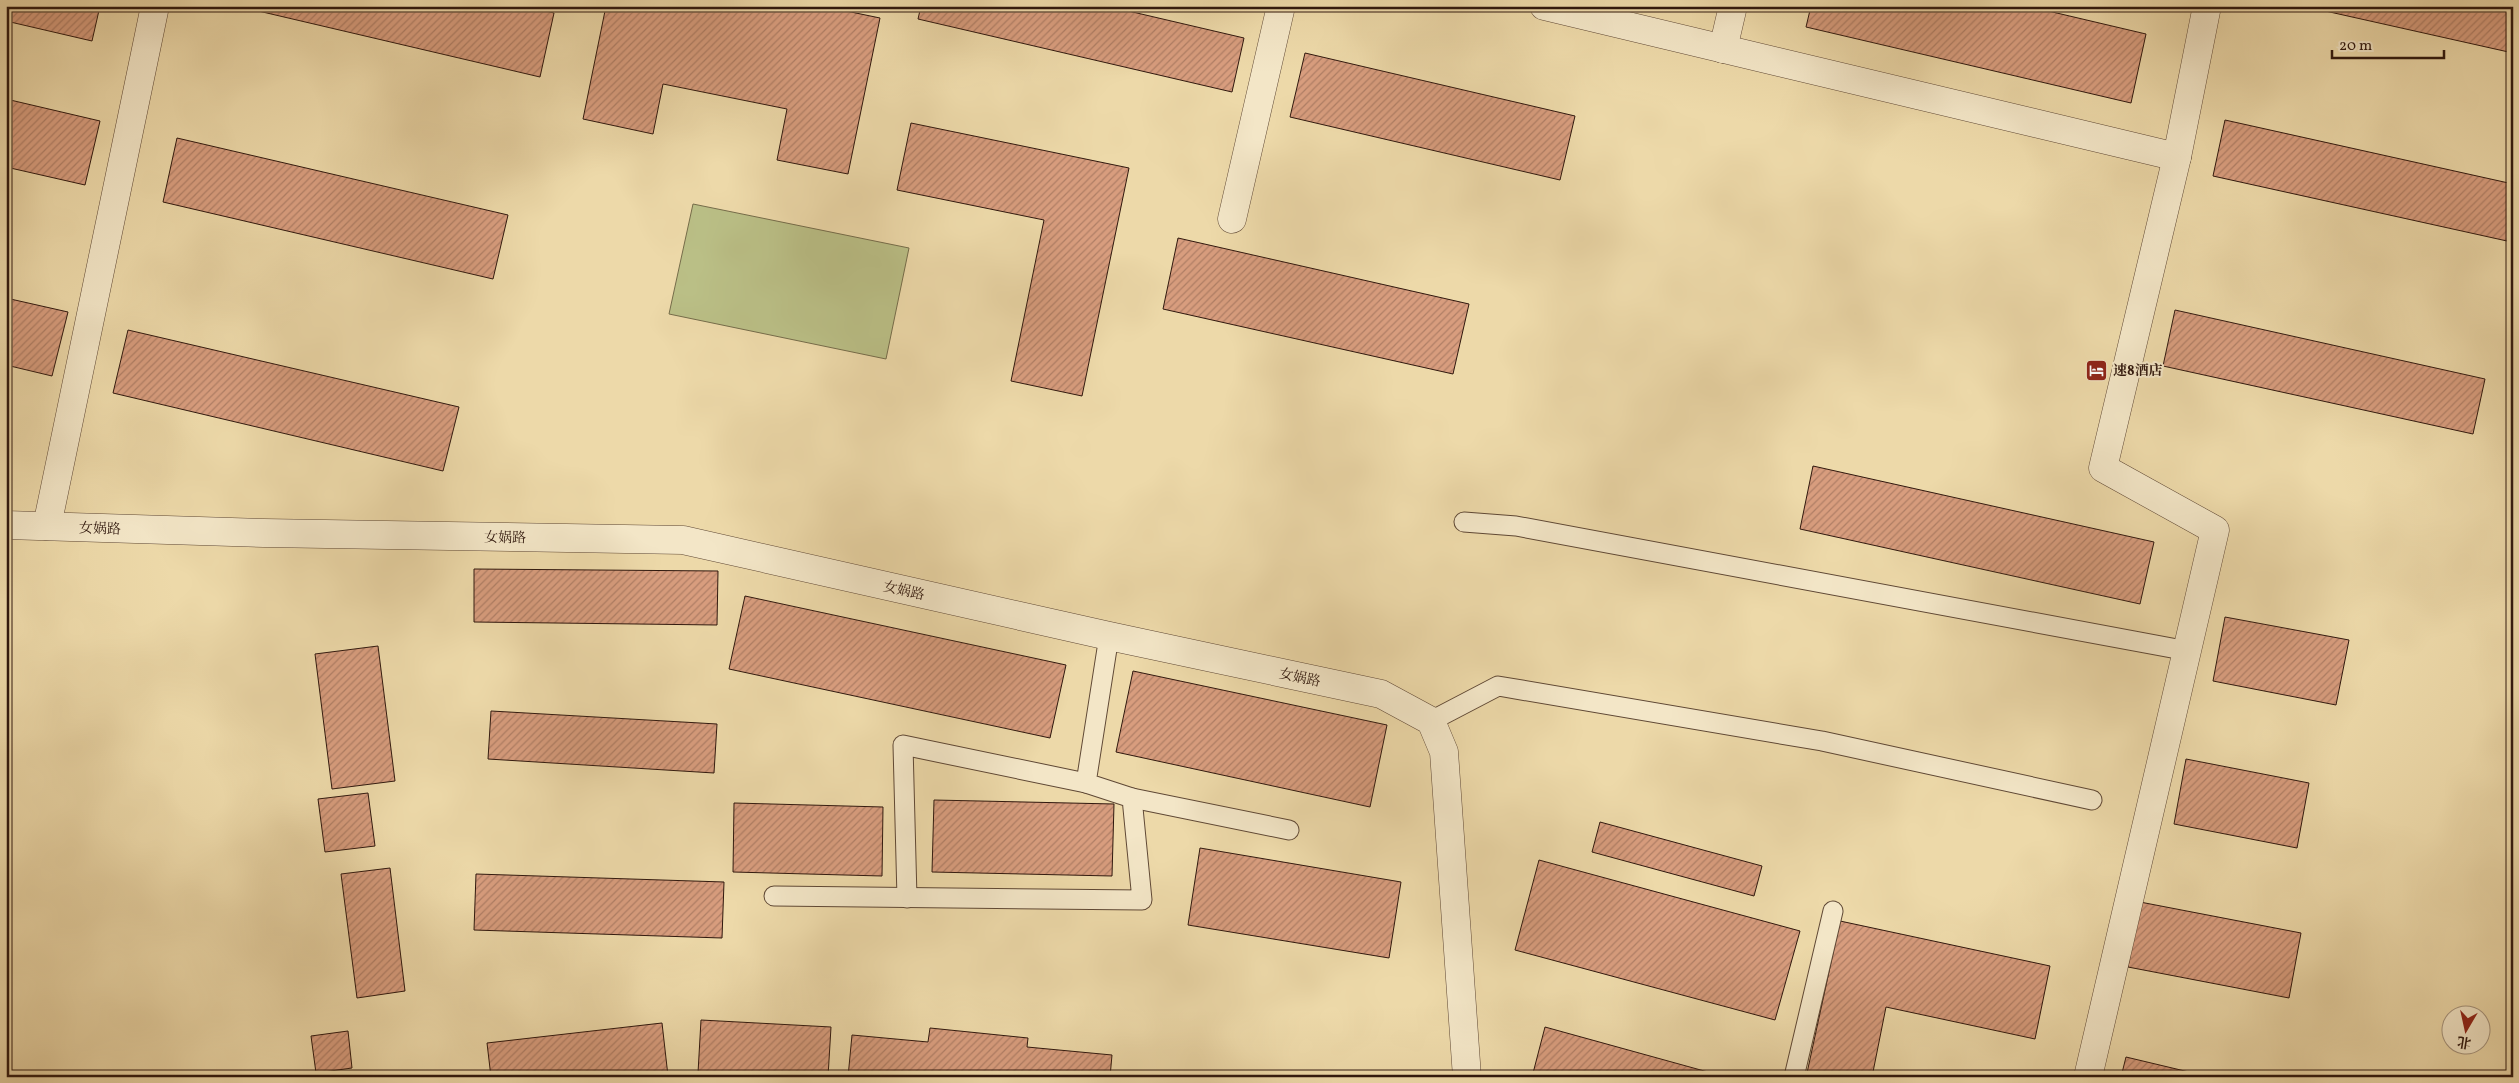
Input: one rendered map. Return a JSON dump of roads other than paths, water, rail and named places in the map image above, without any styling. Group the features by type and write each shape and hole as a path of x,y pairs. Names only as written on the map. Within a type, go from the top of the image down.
{"street":[{"path":"47,526 155,6"},
{"path":"1232,219 1281,6"},
{"path":"1544,6 2177,157"},
{"path":"1723,49 1733,6"},
{"path":"2088,1077 2216,530 2103,468 2177,157 2207,6"},
{"name":"女娲路","path":"6,525 264,533 683,540 1109,636 1381,694 1432,721"},
{"path":"1432,721 1444,752 1467,1077"}],"lane":[{"path":"1464,522 1516,526 2188,651"},
{"path":"1086,782 1109,636"},
{"path":"1432,721 1498,686 1822,741 2092,800"},
{"path":"907,898 903,745 1086,782 1132,798 1289,830"},
{"path":"774,896 1142,900 1132,798"},
{"path":"1794,1077 1833,911"}],"place":[{"name":"速8酒店","path":"2097,370"}]}
